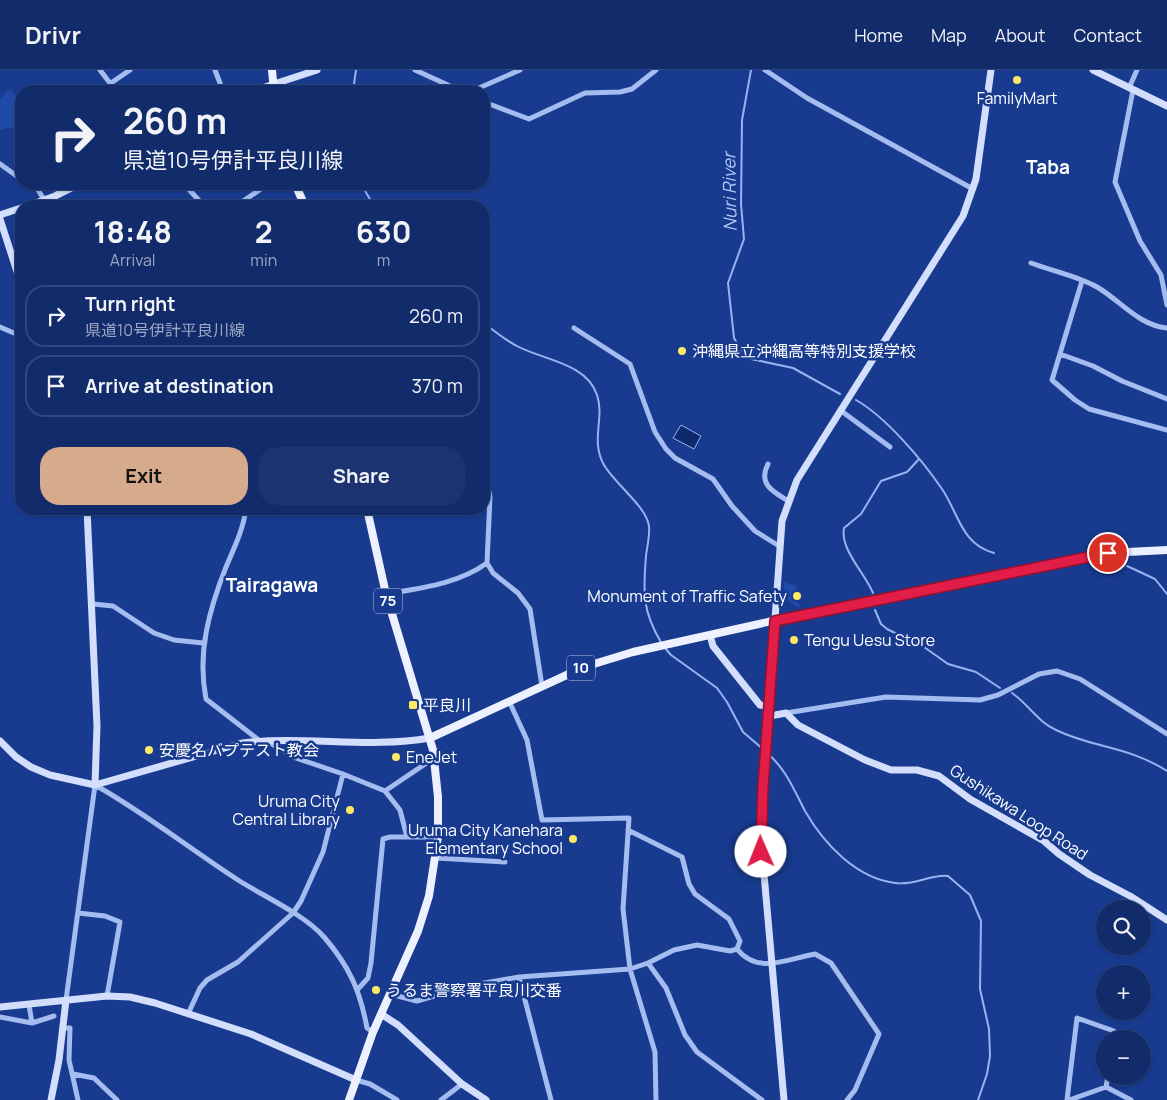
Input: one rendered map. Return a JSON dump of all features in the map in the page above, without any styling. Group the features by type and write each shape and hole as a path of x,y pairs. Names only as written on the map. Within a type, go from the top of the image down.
{"main road":[{"path":"272,70 274,85"},
{"path":"281,85 317,70"},
{"path":"784,1100 761,840 782,521 797,480 963,216 973,189 991,70"},
{"path":"1093,70 1167,106"},
{"path":"44,200 66,190"},
{"path":"0,215 15,210"},
{"path":"0,219 15,265"},
{"path":"87,515 93,604 97,726 95,785"},
{"name":"75","path":"349,1100 373,1032 418,932 429,896 438,837 434,758 430,738 386,594 369,515"},
{"name":"10","path":"430,738 584,666 610,658 775,621 1108,553 1167,550"},
{"path":"710,636 713,646 760,705 770,707"},
{"path":"770,716 786,713"},
{"name":"Gushikawa Loop Road","path":"786,713 798,725 865,760 891,770 917,770 939,776 970,799 1044,841 1059,854 1090,875 1130,896 1167,920"},
{"path":"0,740 31,767 50,775 95,785 222,748 263,741 352,743 430,738"},
{"path":"0,1007 107,996 136,998 251,1034 356,1080"},
{"path":"51,1100 66,1000"},
{"path":"381,1014 398,1025 462,1084 486,1100"}],"street":[{"path":"100,70 110,83 130,70"},
{"path":"215,70 221,85"},
{"path":"415,70 448,85"},
{"path":"486,85 520,70"},
{"path":"490,104 529,119 585,93 598,91 620,92 632,89 656,70"},
{"path":"765,70 807,98 973,189"},
{"path":"1137,70 1131,89 1115,182 1140,241 1161,275 1167,304"},
{"path":"0,164 15,175"},
{"path":"38,190 44,200"},
{"path":"189,190 199,200"},
{"path":"245,200 259,190"},
{"path":"1031,263 1096,286 1132,314 1148,323 1167,328"},
{"path":"1082,281 1052,380 1081,405 1167,430"},
{"path":"0,327 15,333"},
{"path":"574,328 630,364 655,432 666,449 675,458 713,479 732,506 755,531 780,546"},
{"path":"1060,354 1093,366 1122,381 1167,399"},
{"path":"840,410 890,447"},
{"path":"768,464 763,474 764,480 772,491 788,501"},
{"path":"245,515 202,643 201,675 206,699 263,741 296,758 385,791 400,810 407,837"},
{"path":"489,515 487,563 492,573 518,593 530,609 542,686"},
{"path":"386,594 443,584 475,572 487,563"},
{"path":"93,604 113,606 154,633 174,640 202,643"},
{"path":"786,713 886,697 980,700 998,694 1039,674 1057,671 1080,679 1167,734"},
{"path":"509,701 527,740 542,820 629,818 623,910 630,969 655,1052 656,1100"},
{"path":"385,791 434,758"},
{"path":"188,1014 200,988 206,980 238,962 293,913 301,901 324,852 343,774"},
{"path":"66,1000 95,785 118,798 238,879 293,913 323,935 347,968 358,989 367,1028 373,1032"},
{"path":"628,830 682,857 688,884 695,894 729,919 740,940 737,949"},
{"path":"358,989 368,978 371,963 383,839 390,837 438,837"},
{"path":"436,858 505,862"},
{"path":"78,912 105,916 120,922 107,996"},
{"path":"390,994 417,1001 468,986 519,976 630,969 648,964 674,950 697,945 730,951 737,949"},
{"path":"737,949 745,959 760,964 771,964 815,954 831,963 879,1034 855,1090 847,1100"},
{"path":"648,964 666,988 685,1035 696,1052 762,1100"},
{"path":"519,976 551,1100"},
{"path":"29,1005 32,1023"},
{"path":"0,1018 32,1023 54,1016"},
{"path":"1111,1030 1077,1018 1068,1100 1106,1087 1131,1100"},
{"path":"63,1028 70,1028 70,1060 78,1100"},
{"path":"73,1074 94,1078 117,1100"},
{"path":"356,1080 370,1084 398,1100"},
{"path":"441,1100 462,1084"}],"shaded area":[{"path":"10,89 15,94 15,130 11,127 0,130 0,99"},
{"path":"681,425 701,436 694,449 673,438"},
{"path":"784,582 796,586 800,607 784,598"}],"waterway":[{"path":"354,85 356,70"},
{"name":"Nuri River","path":"751,70 742,120 741,204 744,239 728,283 734,338 744,355 751,359 793,368 840,394"},
{"path":"365,190 370,200"},
{"path":"490,328 515,345 562,363 583,375 597,395 600,412 598,438 600,456 609,472 647,518 649,534 644,581 645,601 651,622 662,644"},
{"name":"Nuri River","path":"856,400 891,428 925,466 942,489 962,527 974,543 994,553"},
{"path":"873,593 849,553 844,536 844,528 861,514 881,481 907,472 919,459"},
{"name":"Nuri River","path":"1127,566 1155,579 1167,594"},
{"path":"875,610 881,624 887,629 924,647 948,664 976,672 1000,688"},
{"path":"665,648 671,655 717,688 743,732 764,750"},
{"path":"1012,693 1050,727 1070,736 1138,757 1167,771"},
{"path":"767,753 784,773 805,811 822,835 842,858 854,867 881,880 895,883 909,883 948,876 970,895 981,921 980,989 989,1029 990,1056 987,1074 978,1100"}],"place":[{"name":"FamilyMart","path":"1017,80"},
{"name":"沖縄県立沖縄高等特別支援学校","path":"682,351"},
{"name":"Monument of Traffic Safety","path":"797,596"},
{"name":"Tengu Uesu Store","path":"794,640"},
{"name":"平良川","path":"413,705"},
{"name":"安慶名バプテスト教会","path":"149,750"},
{"name":"EneJet","path":"396,757"},
{"name":"Uruma City Central Library","path":"350,810"},
{"name":"Uruma City Kanehara Elementary School","path":"573,839"},
{"name":"うるま警察署平良川交番","path":"376,990"}],"district":[{"name":"Taba","path":"1048,167"},
{"name":"Tairagawa","path":"272,585"}],"route":[{"path":"761,852 761,812 770,716 775,621 1108,553"}]}
